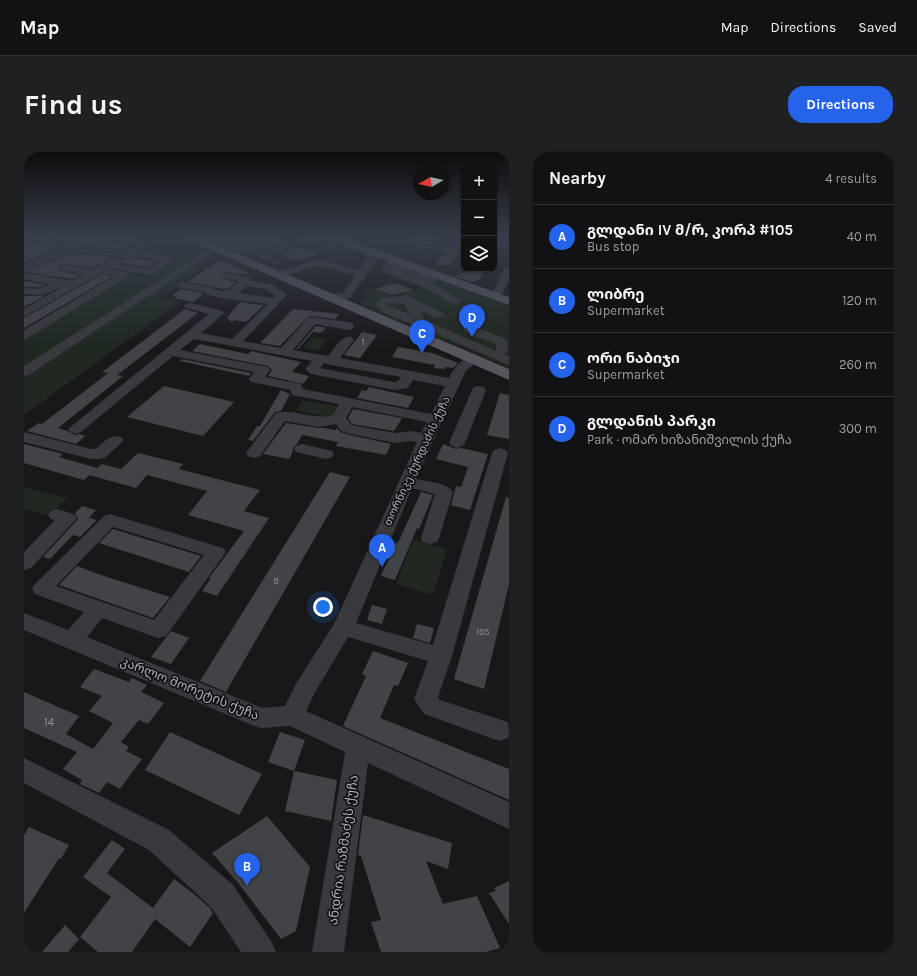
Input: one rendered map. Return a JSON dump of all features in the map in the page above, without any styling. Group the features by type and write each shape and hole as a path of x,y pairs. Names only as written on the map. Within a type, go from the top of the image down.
{"main road":[{"path":"274,273 359,310 468,350 509,375"},
{"path":"424,273 509,301"}],"street":[{"path":"24,314 95,273"},
{"path":"24,335 125,275 117,273"},
{"path":"24,372 176,273"},
{"path":"278,275 283,273"},
{"path":"359,310 355,303 365,273"},
{"path":"418,273 433,279 421,283 444,294 454,301"},
{"path":"329,297 343,297 347,295 361,274"},
{"path":"24,276 74,285"},
{"path":"204,308 223,294 235,291 248,280 228,276"},
{"path":"496,296 506,279"},
{"path":"234,343 282,295 268,286 245,282"},
{"path":"24,291 42,293 60,283"},
{"path":"180,285 223,294 276,302"},
{"path":"406,298 439,315"},
{"path":"76,429 218,313 204,308 190,306"},
{"path":"284,352 312,320 348,326"},
{"path":"420,322 444,333 468,350 503,351"},
{"path":"468,350 471,324"},
{"path":"444,333 471,324"},
{"path":"471,324 503,351"},
{"path":"192,335 453,383"},
{"path":"348,340 326,360 312,369 394,386 403,385 409,375"},
{"name":"თორნიკე ქურდაძის ქუჩა","path":"292,716 305,689 343,627 426,439 468,350"},
{"path":"171,352 263,370 256,379 296,388 297,392 436,419"},
{"path":"457,443 480,390"},
{"path":"284,413 297,392"},
{"path":"339,418 348,402"},
{"path":"369,433 383,409"},
{"path":"254,453 281,416 295,417 316,422 339,418"},
{"path":"339,418 346,428 395,438 411,436 426,439"},
{"path":"24,437 91,454 100,454 116,440"},
{"path":"302,449 326,454"},
{"path":"499,730 432,707 426,699 441,656 500,454"},
{"path":"407,482 444,492 430,538"},
{"path":"24,563 68,518 57,515"},
{"path":"110,520 216,552 158,630 98,609 42,589 110,520"},
{"path":"72,640 98,609"},
{"name":"კარლო მორეტის ქუჩა","path":"24,621 261,718 292,716 509,816"},
{"path":"343,627 441,656"},
{"name":"ანდრია რაზმაძეს ქუჩა","path":"328,952 358,747"},
{"path":"24,770 159,840 222,896 260,952"}],"shaded area":[{"path":"124,273 147,277 152,273 196,273 160,298 180,302 24,415 24,334"},
{"path":"439,279 509,304 509,368 361,305 360,302 369,288 393,297 424,287 421,285"},
{"path":"312,337 327,339 318,351 303,348"},
{"path":"302,400 337,406 332,417 296,411"},
{"path":"24,487 67,498 49,516 24,509"},
{"path":"413,540 447,549 433,595 396,584"}],"building":[{"path":"36,273 72,273 80,275 72,279"},
{"path":"201,273 225,273 222,275 224,279 236,282 229,288 223,289 188,282"},
{"path":"236,273 248,273 245,275"},
{"path":"462,273 483,273 479,280 471,282 454,276"},
{"path":"102,274 111,277 24,328 24,318"},
{"path":"24,281 45,285 39,287 24,287"},
{"path":"395,283 413,290 392,295 375,289"},
{"path":"181,289 203,294 193,302 174,298 176,296 172,296"},
{"path":"24,296 44,296 24,307"},
{"path":"240,302 264,305 246,322 234,320 232,322 227,318"},
{"path":"185,309 198,313 117,375 123,376 58,428 75,435 79,434 85,436 76,444 27,431 39,423 42,424 108,373 102,372"},
{"path":"293,309 339,314 335,319 312,316 308,317 280,346 260,343"},
{"path":"316,326 326,328 321,333 313,332 298,349 296,349"},
{"path":"362,332 377,335 360,358 344,355"},
{"path":"200,344 248,354 251,351 301,362 292,372 309,376 303,384 268,376 272,370 268,366 192,351"},
{"path":"398,347 432,353 458,363 453,368 434,368 435,365 392,357"},
{"path":"182,359 251,373 249,376 180,361"},
{"path":"164,386 234,402 203,436 127,417"},
{"path":"369,387 414,397 408,408 357,398 362,390 366,391"},
{"path":"281,390 290,394 281,411 275,412 253,441 248,440 257,426 260,426"},
{"path":"500,393 509,395 509,439 487,435"},
{"path":"353,409 402,418 394,431 352,424 348,418"},
{"path":"286,423 335,430 337,428 340,432 346,434 391,444 386,455 336,446 338,442 302,435 293,448 289,459 263,454"},
{"path":"24,444 63,454 59,457 97,468 84,480 24,463"},
{"path":"443,444 456,449 461,448 488,454 470,510 451,505 456,486 461,487 468,467 436,459"},
{"path":"138,453 183,464 179,469 260,490 244,511 269,518 217,596 202,591 211,578 209,578 244,531 188,515 207,491 147,475 136,488 89,475 102,464 121,469"},
{"path":"330,472 350,477 226,692 200,681"},
{"path":"421,492 433,495 395,580 381,576 396,542 398,543"},
{"path":"506,497 509,498 509,584 484,689 454,679"},
{"path":"82,506 96,510 89,518 97,520 80,537 73,535 50,559 43,557 78,519 75,513"},
{"path":"113,529 201,556 189,572 99,543"},
{"path":"77,566 170,597 153,618 59,585"},
{"path":"372,605 387,609 382,624 367,620"},
{"path":"417,624 434,628 430,643 413,638"},
{"path":"171,631 189,638 171,664 151,657"},
{"path":"373,651 408,663 398,686 394,685 380,718 509,769 509,800 343,726 366,676 362,674"},
{"path":"94,669 129,682 132,678 147,685 141,692 164,703 148,724 139,720 121,742 129,747 126,751 142,759 120,789 107,782 99,793 80,784 82,780 63,769 77,752 24,728 24,692 79,716 66,734 93,749 113,723 89,711 102,696 80,687"},
{"path":"170,732 262,774 239,815 145,770"},
{"path":"280,732 305,740 294,771 268,762"},
{"path":"294,771 337,780 331,821 285,811"},
{"path":"363,815 452,843 448,869 426,861 443,904 477,896 500,948 486,952 381,952 371,922 381,920 361,856 358,855"},
{"path":"267,816 310,867 296,931 281,939 239,884 212,853"},
{"path":"29,827 69,845 24,913 24,835"},
{"path":"112,840 125,849 107,873 153,908 174,879 210,908 213,913 190,947 155,919 132,952 98,952 80,937 111,897 83,877"},
{"path":"509,881 509,924 489,893 496,891 494,888"},
{"path":"65,925 79,939 68,952 42,952"}],"place":[{"name":"გლდანის პარკი","path":"472,337"},
{"name":"ორი ნაბიჯი","path":"422,353"},
{"name":"გლდანი IV მ/რ, კორპ #105","path":"382,567"},
{"name":"ლიბრე","path":"247,886"}]}
